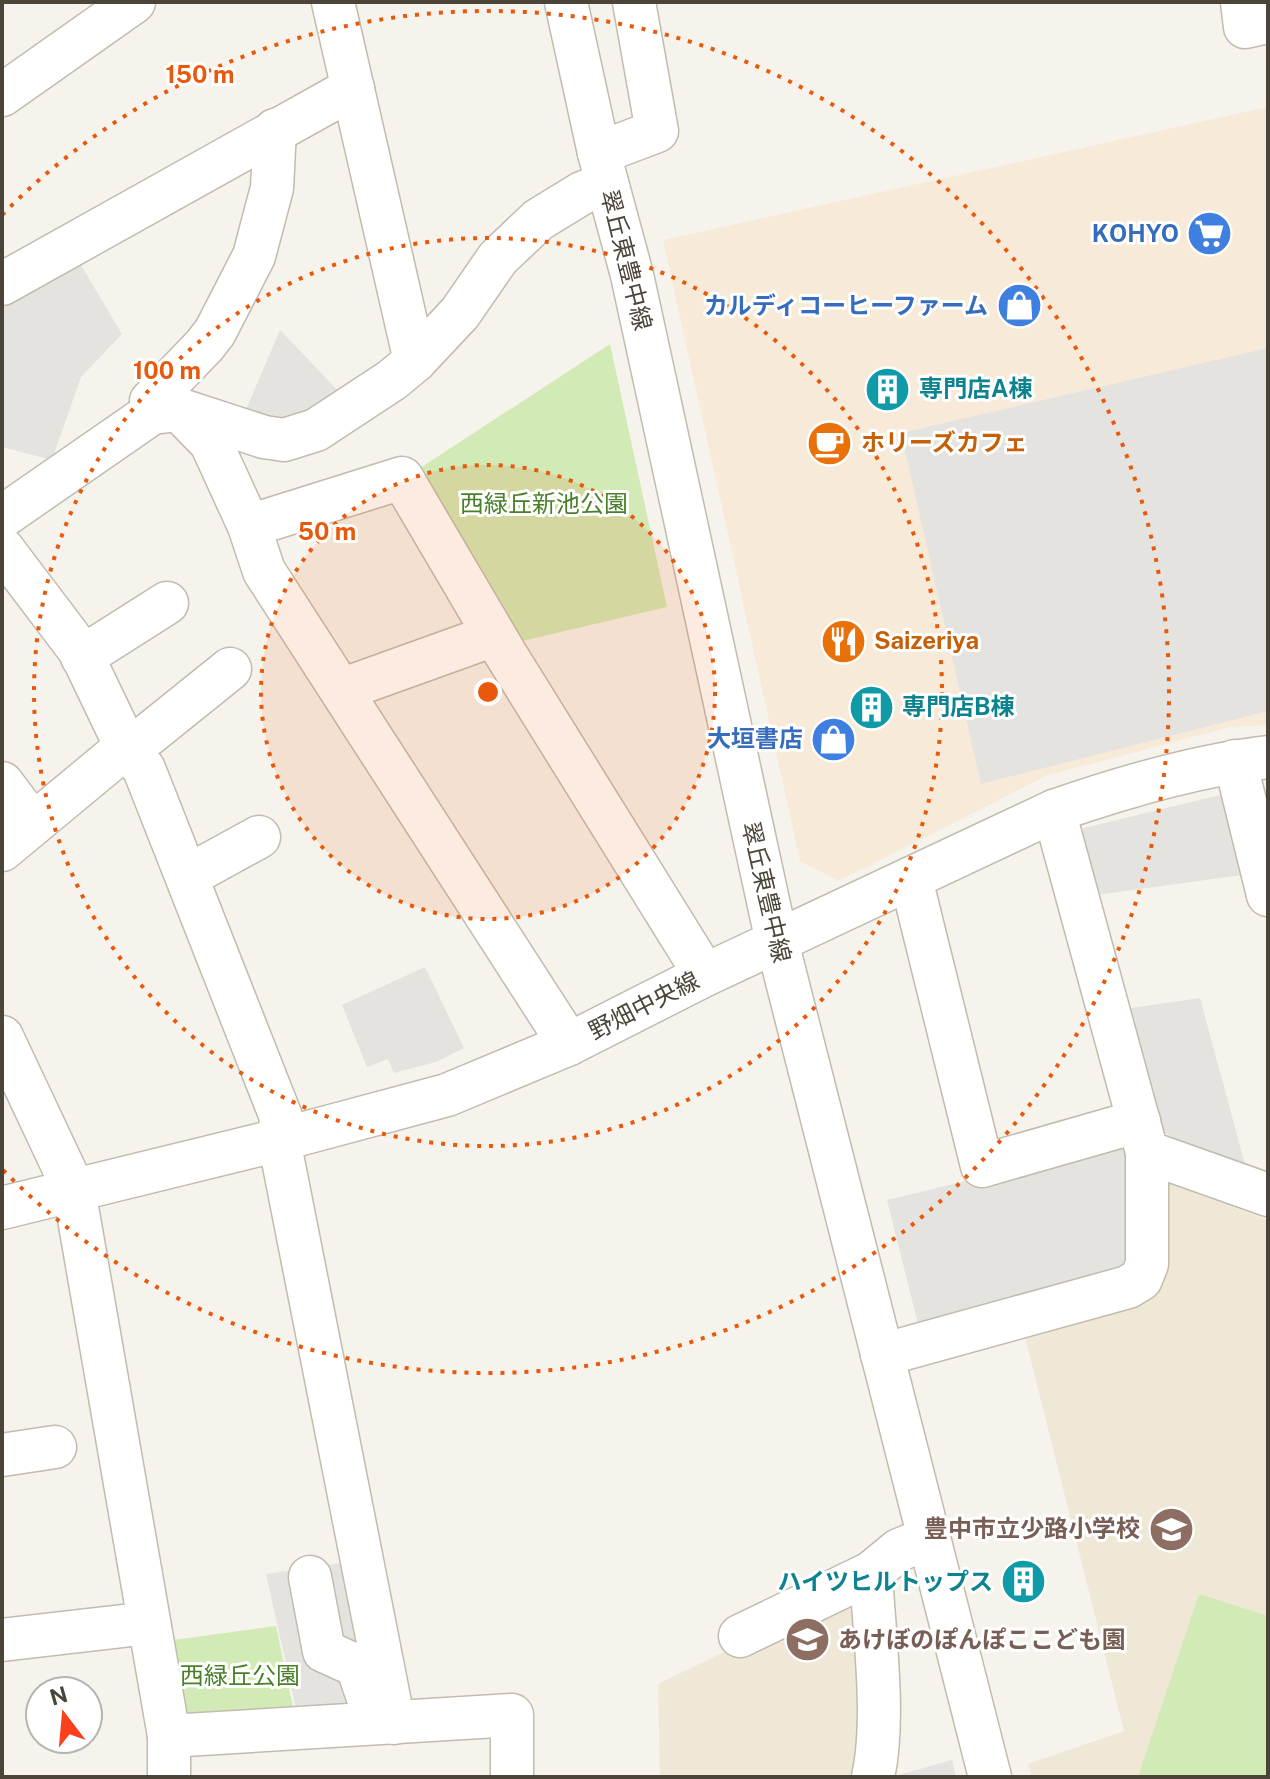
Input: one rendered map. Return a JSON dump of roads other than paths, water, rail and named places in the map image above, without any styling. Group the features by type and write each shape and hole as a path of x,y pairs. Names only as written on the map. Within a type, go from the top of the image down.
{"street":[{"path":"2,95 134,2"},
{"path":"333,2 415,361"},
{"name":"翠丘東豊中線","path":"566,2 603,168 632,275 777,942 990,1777"},
{"path":"2,517 166,412 228,423 264,437 284,440 316,430 392,380 415,361 460,313 498,258 538,220 582,193 603,168 657,131 634,2"},
{"path":"1242,2 1245,27 1268,22"},
{"path":"2,284 353,88"},
{"path":"275,130 272,188 254,256 215,332 151,401 211,443 249,526 264,571 569,1044"},
{"path":"249,526 402,478 494,635 705,975"},
{"path":"2,548 82,657 126,747 144,769 281,1117 279,1140 386,1723"},
{"path":"82,657 167,603"},
{"path":"341,690 494,635"},
{"path":"2,783 18,837 126,747 148,735 230,669"},
{"path":"1251,759 1268,895"},
{"name":"野畑中央線","path":"2,1208 447,1095 569,1044 705,975 1054,811 1091,798 1251,759"},
{"path":"882,1355 1128,1287 1141,1279 1147,1264 1143,1136 1054,811"},
{"path":"188,876 259,837"},
{"path":"911,879 982,1166 1143,1136 1268,1195"},
{"path":"2,1037 74,1190 169,1736 169,1777"},
{"path":"2,1455 55,1447"},
{"path":"740,1636 871,1573 899,1550 928,1538"},
{"path":"871,1573 877,1691 877,1760 873,1777"},
{"path":"310,1577 324,1651 357,1666 386,1723"},
{"path":"2,1640 149,1623"},
{"path":"169,1736 512,1715 512,1777"}],"place":[{"name":"KOHYO","path":"1210,234"},
{"name":"カルディコーヒーファーム","path":"1019,306"},
{"name":"専門店A棟","path":"888,389"},
{"name":"ホリーズカフェ","path":"830,443"},
{"name":"Saizeriya","path":"843,641"},
{"name":"専門店B棟","path":"871,707"},
{"name":"大垣書店","path":"834,739"},
{"name":"豊中市立少路小学校","path":"1171,1529"},
{"name":"ハイツヒルトップス","path":"1024,1582"},
{"name":"あけぼのぽんぽここども園","path":"807,1640"}],"park label":[{"name":"西緑丘新池公園","path":"544,504"},
{"name":"西緑丘公園","path":"240,1676"}]}
